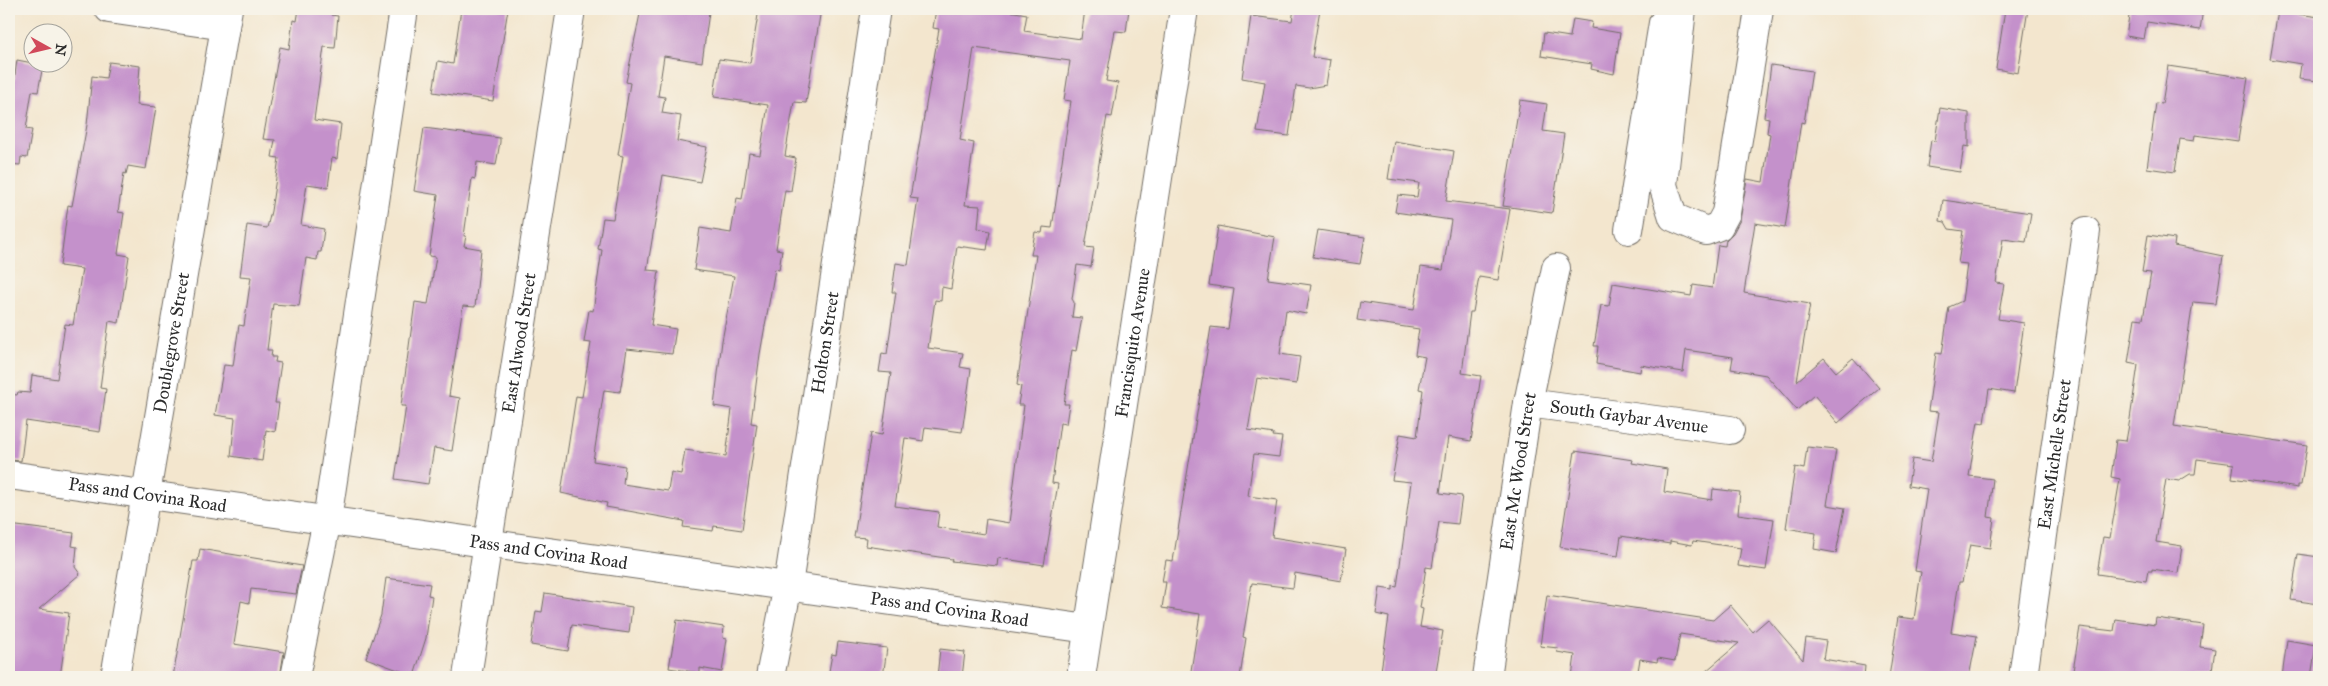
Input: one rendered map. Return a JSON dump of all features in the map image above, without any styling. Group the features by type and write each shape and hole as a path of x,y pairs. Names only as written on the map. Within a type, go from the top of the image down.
{"street":[{"path":"109,9 226,17"},
{"path":"295,677 326,520 404,9"},
{"name":"East Alwood Street","path":"467,677 571,9"},
{"name":"Holton Street","path":"770,677 788,585 876,9"},
{"name":"Francisquito Avenue","path":"1081,677 1184,9"},
{"path":"1629,230 1665,9"},
{"path":"1682,9 1663,186 1674,217 1706,231 1719,226 1726,213 1759,10"},
{"name":"Doublegrove Street","path":"115,677 226,17"},
{"name":"East Michelle Street","path":"2023,677 2086,231"},
{"name":"East Mc Wood Street","path":"1488,677 1528,403 1556,268"},
{"name":"South Gaybar Avenue","path":"1528,403 1730,430"},
{"name":"Pass and Covina Road","path":"9,475 1088,629"}],"building":[{"path":"299,9 332,9 331,15 338,16 335,48 324,47 314,120 341,124 337,159 332,158 328,187 307,184 301,225 324,229 321,252 318,252 317,260 306,258 299,306 273,304 267,350 272,350 271,357 276,357 275,362 281,363 275,403 279,403 275,432 266,430 262,461 231,456 235,418 215,415 224,365 233,366 239,325 244,326 251,277 240,276 247,225 267,228 271,211 279,158 272,157 275,140 263,139 280,47 289,49 293,20 297,21"},
{"path":"461,9 508,9 493,101 433,92 438,61 453,64"},
{"path":"641,9 687,9 709,12 702,62 664,56 658,96 665,97 662,113 681,116 677,141 707,147 700,182 663,175 647,270 659,271 651,325 676,329 672,354 627,349 620,392 604,390 593,461 625,466 623,484 668,491 671,472 681,474 685,450 726,456 732,409 714,406 722,341 734,276 694,270 700,228 731,233 737,198 742,199 749,153 760,155 768,105 714,97 719,59 750,63 759,9 821,9 806,103 794,102 785,156 796,158 791,191 785,190 776,249 782,250 779,270 775,269 760,354 751,423 757,424 742,530 714,526 713,531 683,527 684,521 606,507 607,503 561,493 576,396 582,397 591,343 584,342 589,310 593,311 602,250 598,249 603,218 613,219 623,156 618,155 630,83 626,82"},
{"path":"936,9 996,9 1027,14 1024,31 1081,39 1085,9 1129,9 1126,32 1115,31 1106,81 1118,83 1112,117 1107,116 1085,247 1094,248 1091,267 1077,265 1072,299 1074,302 1072,317 1082,318 1076,351 1072,350 1064,404 1069,404 1066,424 1060,423 1052,483 1058,484 1044,565 998,558 997,566 951,561 952,559 866,546 867,538 854,537 871,433 882,435 891,373 879,372 882,353 887,354 896,292 892,292 896,263 908,265 918,199 910,198 939,29 933,28","holes":["974,48 1070,61 1064,100 1071,101 1052,228 1043,227 1042,233 1035,232 1031,255 1036,255 1017,385 1021,386 1018,405 1024,405 1009,523 986,519 984,534 937,527 939,512 895,506 905,438 923,441 925,427 962,432 971,369 960,367 963,353 928,348 935,300 941,301 942,287 951,289 957,246 987,250 990,231 978,228 980,206 965,205 974,143 960,140"]},
{"path":"1294,9 1320,9 1312,57 1330,60 1326,85 1309,88 1296,86 1289,136 1257,132 1265,82 1242,78 1251,16 1292,21"},
{"path":"2005,9 2028,9 2018,73 1996,69"},
{"path":"2130,9 2203,9 2200,30 2147,22 2144,39 2126,36"},
{"path":"2278,11 2319,17 2319,81 2299,79 2301,64 2270,59"},
{"path":"1573,19 1592,22 1591,28 1620,33 1614,74 1591,69 1592,64 1541,56 1544,33 1570,37"},
{"path":"17,60 22,61 22,72 42,72 38,92 32,91 26,129 32,130 27,158 21,157 20,165 9,164 9,81 14,82"},
{"path":"109,62 140,66 137,105 156,107 146,169 128,166 126,174 124,173 118,212 124,213 118,254 129,256 119,323 109,321 100,388 106,389 100,432 26,421 21,461 9,460 9,394 17,395 18,392 30,393 32,375 57,379 65,324 73,325 82,269 60,266 68,205 72,206 87,125 92,76 106,78"},
{"path":"1771,65 1812,71 1804,123 1801,122 1785,228 1755,223 1744,293 1810,304 1797,381 1824,358 1836,372 1853,358 1879,388 1838,423 1814,395 1797,410 1766,375 1731,369 1733,357 1686,350 1683,372 1641,365 1640,372 1596,364 1598,346 1594,346 1601,305 1609,306 1613,283 1691,296 1693,285 1712,288 1718,245 1725,246 1726,240 1733,233 1740,220 1747,179 1763,182 1770,134 1767,133 1769,118 1764,117"},
{"path":"2168,66 2248,78 2238,141 2195,135 2194,141 2180,139 2175,172 2147,168 2156,103 2162,104"},
{"path":"1520,100 1547,104 1543,131 1564,134 1552,213 1503,206"},
{"path":"1940,108 1969,113 1969,147 1964,146 1960,172 1927,167 1931,140 1935,141"},
{"path":"424,128 500,138 496,165 477,162 475,179 472,178 464,246 481,249 475,307 463,306 462,312 449,396 460,398 452,451 434,448 428,484 395,479 406,406 401,406 415,302 428,304 436,257 429,256 438,195 414,191"},
{"path":"1394,141 1454,151 1446,201 1510,209 1498,280 1479,277 1473,312 1470,312 1462,373 1481,376 1471,441 1448,437 1440,493 1462,496 1458,524 1439,522 1432,568 1426,567 1420,608 1423,609 1420,627 1443,631 1435,677 1380,677 1389,617 1376,614 1380,588 1393,590 1393,586 1397,587 1411,482 1392,480 1400,434 1417,437 1423,390 1419,389 1425,357 1415,355 1419,329 1357,320 1360,302 1414,310 1421,267 1443,270 1451,220 1395,212 1398,195 1417,197 1419,183 1388,179"},
{"path":"1943,200 2031,213 2026,242 2003,239 1996,283 2004,284 1998,319 2024,323 2014,393 1989,389 1984,423 1978,422 1969,476 1993,479 1988,517 1994,518 1990,548 1970,545 1962,582 1959,582 1951,632 1977,636 1969,677 1889,677 1898,617 1914,619 1921,572 1915,571 1927,489 1908,486 1912,459 1931,462 1939,412 1928,411 1936,353 1942,354 1949,307 1962,301 1967,264 1958,263 1963,231 1949,229 1945,222 1940,221"},
{"path":"1218,226 1275,237 1268,279 1311,285 1306,314 1286,310 1280,354 1300,357 1296,384 1257,378 1248,430 1282,437 1279,457 1254,454 1248,496 1277,500 1272,537 1346,549 1341,581 1295,573 1293,588 1252,583 1243,637 1246,638 1240,677 1190,677 1200,614 1162,608 1166,582 1162,582 1166,560 1173,561 1211,327 1228,329 1234,289 1209,285"},
{"path":"1318,230 1365,237 1360,264 1313,257"},
{"path":"2148,235 2175,239 2174,246 2223,256 2216,304 2193,302 2174,426 2307,445 2301,485 2298,485 2298,488 2232,478 2234,464 2197,459 2195,474 2190,474 2179,481 2166,479 2156,542 2182,546 2178,573 2152,569 2152,571 2148,571 2146,581 2097,574 2103,537 2110,538 2120,479 2111,477 2116,440 2126,441 2130,419 2138,365 2128,363 2135,318 2143,319 2151,273 2142,272"},
{"path":"1807,447 1836,450 1827,505 1845,508 1836,553 1814,549 1816,533 1786,528 1795,467 1804,469"},
{"path":"1575,451 1633,460 1632,463 1667,469 1664,492 1712,500 1713,489 1740,492 1738,514 1774,519 1766,570 1738,566 1741,548 1693,541 1692,545 1670,541 1670,544 1621,536 1618,556 1560,547"},
{"path":"9,525 74,533 72,546 77,547 75,567 80,574 39,609 69,613 60,677 9,677"},
{"path":"200,549 302,566 296,594 251,589 249,603 241,601 234,644 284,652 280,677 173,677 193,561 198,561"},
{"path":"2298,554 2319,557 2319,604 2291,600"},
{"path":"386,578 430,584 428,595 432,596 426,638 414,676 366,658 381,615"},
{"path":"545,593 632,607 629,633 572,625 568,651 531,645 536,611 542,612"},
{"path":"1547,595 1713,620 1730,605 1753,632 1768,619 1803,660 1806,638 1826,641 1823,659 1865,666 1864,677 1699,677 1739,643 1680,634 1675,661 1658,658 1657,662 1640,659 1637,677 1572,677 1575,655 1557,652 1558,648 1540,646"},
{"path":"2156,618 2203,625 2200,647 2215,649 2211,677 2112,677 2073,671 2080,627 2114,631 2116,619 2155,625"},
{"path":"677,620 724,627 723,638 727,639 722,672 700,668 700,673 669,668"},
{"path":"2287,640 2316,645 2311,677 2282,677"},
{"path":"838,642 887,648 883,677 828,677 832,654 836,655"},
{"path":"940,649 965,652 962,677 937,677"}]}
